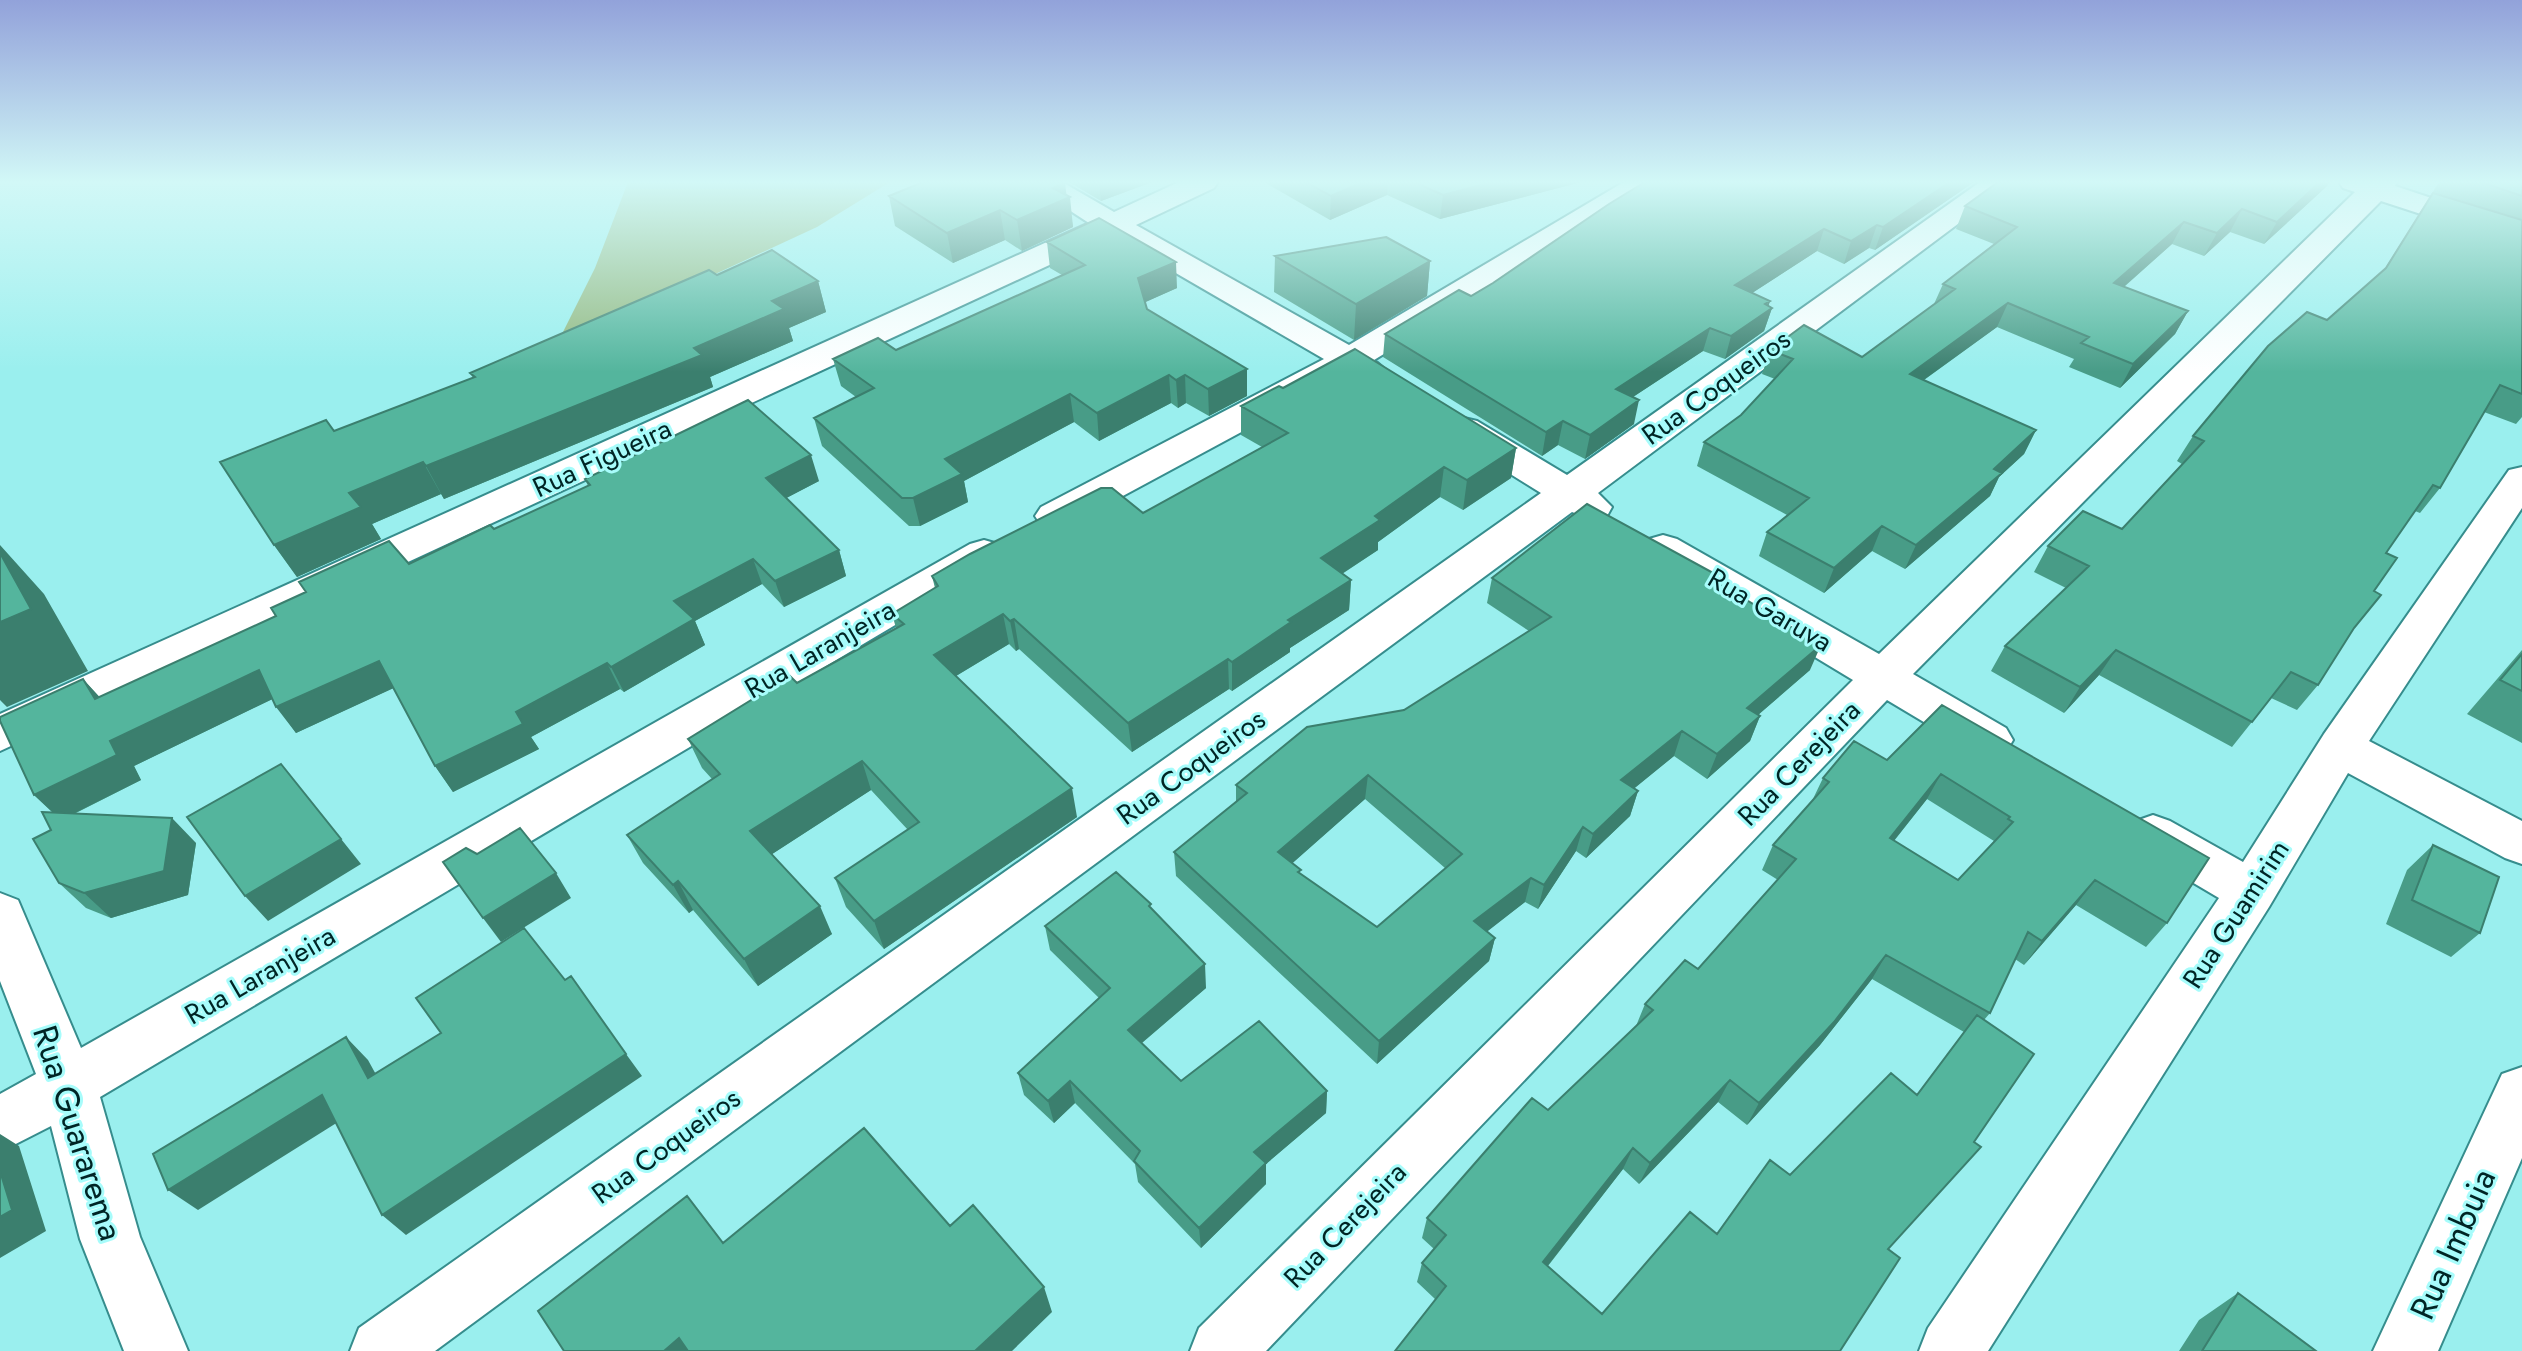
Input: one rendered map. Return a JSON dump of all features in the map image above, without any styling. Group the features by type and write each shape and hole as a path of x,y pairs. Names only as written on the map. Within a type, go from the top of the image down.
{"street":[{"name":"Rua Figueira","path":"0,734 1067,245"},
{"name":"Rua Garuva","path":"1153,245 1351,359 1569,493 2019,757"},
{"name":"Rua Laranjeira","path":"0,1125 988,552 1351,359 1540,245"},
{"name":"Rua Coqueiros","path":"382,1351 1913,245"},
{"name":"Rua Cerejeira","path":"1222,1351 2311,245"},
{"name":"Rua Guamirim","path":"1951,1351 2251,892 2340,747 2522,479"},
{"path":"2340,747 2522,844"},
{"path":"2115,812 2251,892"},
{"name":"Rua Guararema","path":"0,915 69,1086 110,1239 156,1351"},
{"name":"Rua Imbuia","path":"2405,1351 2522,1093"}],"green space":[{"path":"604,245 778,245 555,348"}],"building":[{"path":"1052,245 1146,245 1176,262 1138,278 1147,309 1247,369 1208,389 1185,375 1176,380 1169,375 1097,413 1070,394 945,459 962,474 913,498 902,498 814,418 874,388 833,359 878,338 896,350 1085,265"},
{"path":"1339,245 1401,245 1430,261 1356,304 1275,256"},
{"path":"1549,245 1798,245 1735,285 1770,301 1765,304 1772,308 1731,336 1710,328 1616,389 1639,400 1590,435 1563,421 1546,432 1385,334 1459,290 1471,296"},
{"path":"1994,245 2158,245 2114,283 2188,311 2133,364 2081,343 2089,337 2008,303 1910,374 2036,430 1994,469 2002,473 1916,545 1882,526 1834,568 1767,532 1809,498 1704,442 1741,415 1793,359 1770,350 1804,325 1862,357 1955,289 1943,284"},
{"path":"2400,245 2522,245 2522,394 2500,385 2440,488 2433,485 2386,553 2397,558 2374,591 2381,595 2354,628 2318,685 2291,672 2252,722 2116,650 2080,687 2005,646 2089,566 2048,546 2083,511 2122,529 2204,441 2193,436 2268,346 2307,312 2327,320 2386,268"},
{"path":"772,250 818,281 772,301 784,309 694,348 702,355 426,466 423,462 349,493 361,507 274,545 220,462 326,420 334,431 475,377 470,373 709,270 717,275"},
{"path":"1355,349 1516,448 1467,480 1444,467 1375,516 1380,520 1321,558 1351,580 1288,620 1291,622 1232,662 1228,659 1128,723 1014,619 1010,621 1003,614 934,655 1072,788 874,921 835,878 919,822 862,761 750,831 820,906 744,959 678,881 673,885 627,835 720,774 688,739 790,676 797,683 904,624 892,614 938,586 932,576 1101,488 1112,488 1143,513 1288,433 1241,406 1279,386 1283,388"},
{"path":"748,400 811,455 766,478 839,550 775,581 753,559 674,601 694,619 611,667 607,663 516,712 523,724 435,766 379,661 276,707 259,670 110,741 117,755 34,795 0,717 83,679 95,699 276,616 271,608 306,592 299,582 389,541 409,564 490,525 494,529 590,485 585,479"},
{"path":"1587,504 1715,574 1710,578 1821,645 1747,708 1760,716 1717,754 1682,731 1621,780 1638,791 1593,834 1583,827 1544,885 1531,878 1474,921 1495,938 1379,1041 1174,852 1247,793 1236,785 1307,727 1404,710 1551,617 1492,578","holes":["1368,775 1462,854 1377,927 1298,872 1301,870 1278,852"]},
{"path":"0,553 31,609 0,622"},
{"path":"2522,654 2522,691 2500,680"},
{"path":"1942,705 2209,858 2167,923 2095,880 2042,941 2028,932 1990,1013 1886,955 1834,1022 1759,1103 1730,1080 1650,1163 1633,1148 1543,1262 1602,1314 1690,1212 1717,1234 1770,1160 1790,1175 1891,1073 1917,1095 1977,1015 2034,1054 1974,1142 1981,1147 1888,1249 1900,1258 1840,1351 1395,1351 1446,1286 1422,1263 1446,1235 1427,1218 1532,1098 1548,1110 1653,1010 1645,1004 1685,960 1698,969 1796,859 1773,845 1829,782 1823,778 1854,741 1887,760","holes":["1941,774 2010,817 2008,819 2013,822 1958,880 1890,838"]},
{"path":"281,764 341,839 245,896 187,817"},
{"path":"42,812 172,818 164,871 84,893 59,883 33,839 51,830"},
{"path":"520,828 556,873 483,918 443,862 466,848 477,854"},
{"path":"2433,845 2499,877 2480,933 2412,900"},
{"path":"1116,872 1151,904 1149,906 1205,964 1128,1030 1181,1081 1259,1021 1327,1091 1254,1152 1266,1163 1199,1228 1134,1161 1140,1151 1070,1081 1048,1101 1018,1073 1110,988 1045,926"},
{"path":"524,928 565,980 571,976 626,1054 382,1215 322,1095 168,1190 153,1154 346,1037 368,1078 441,1033 416,998"},
{"path":"864,1128 950,1226 973,1205 1044,1287 975,1351 688,1351 679,1338 664,1351 564,1351 538,1311 687,1196 723,1243"},
{"path":"0,1171 12,1210 0,1217"},
{"path":"2238,1293 2316,1351 2202,1351"}]}
